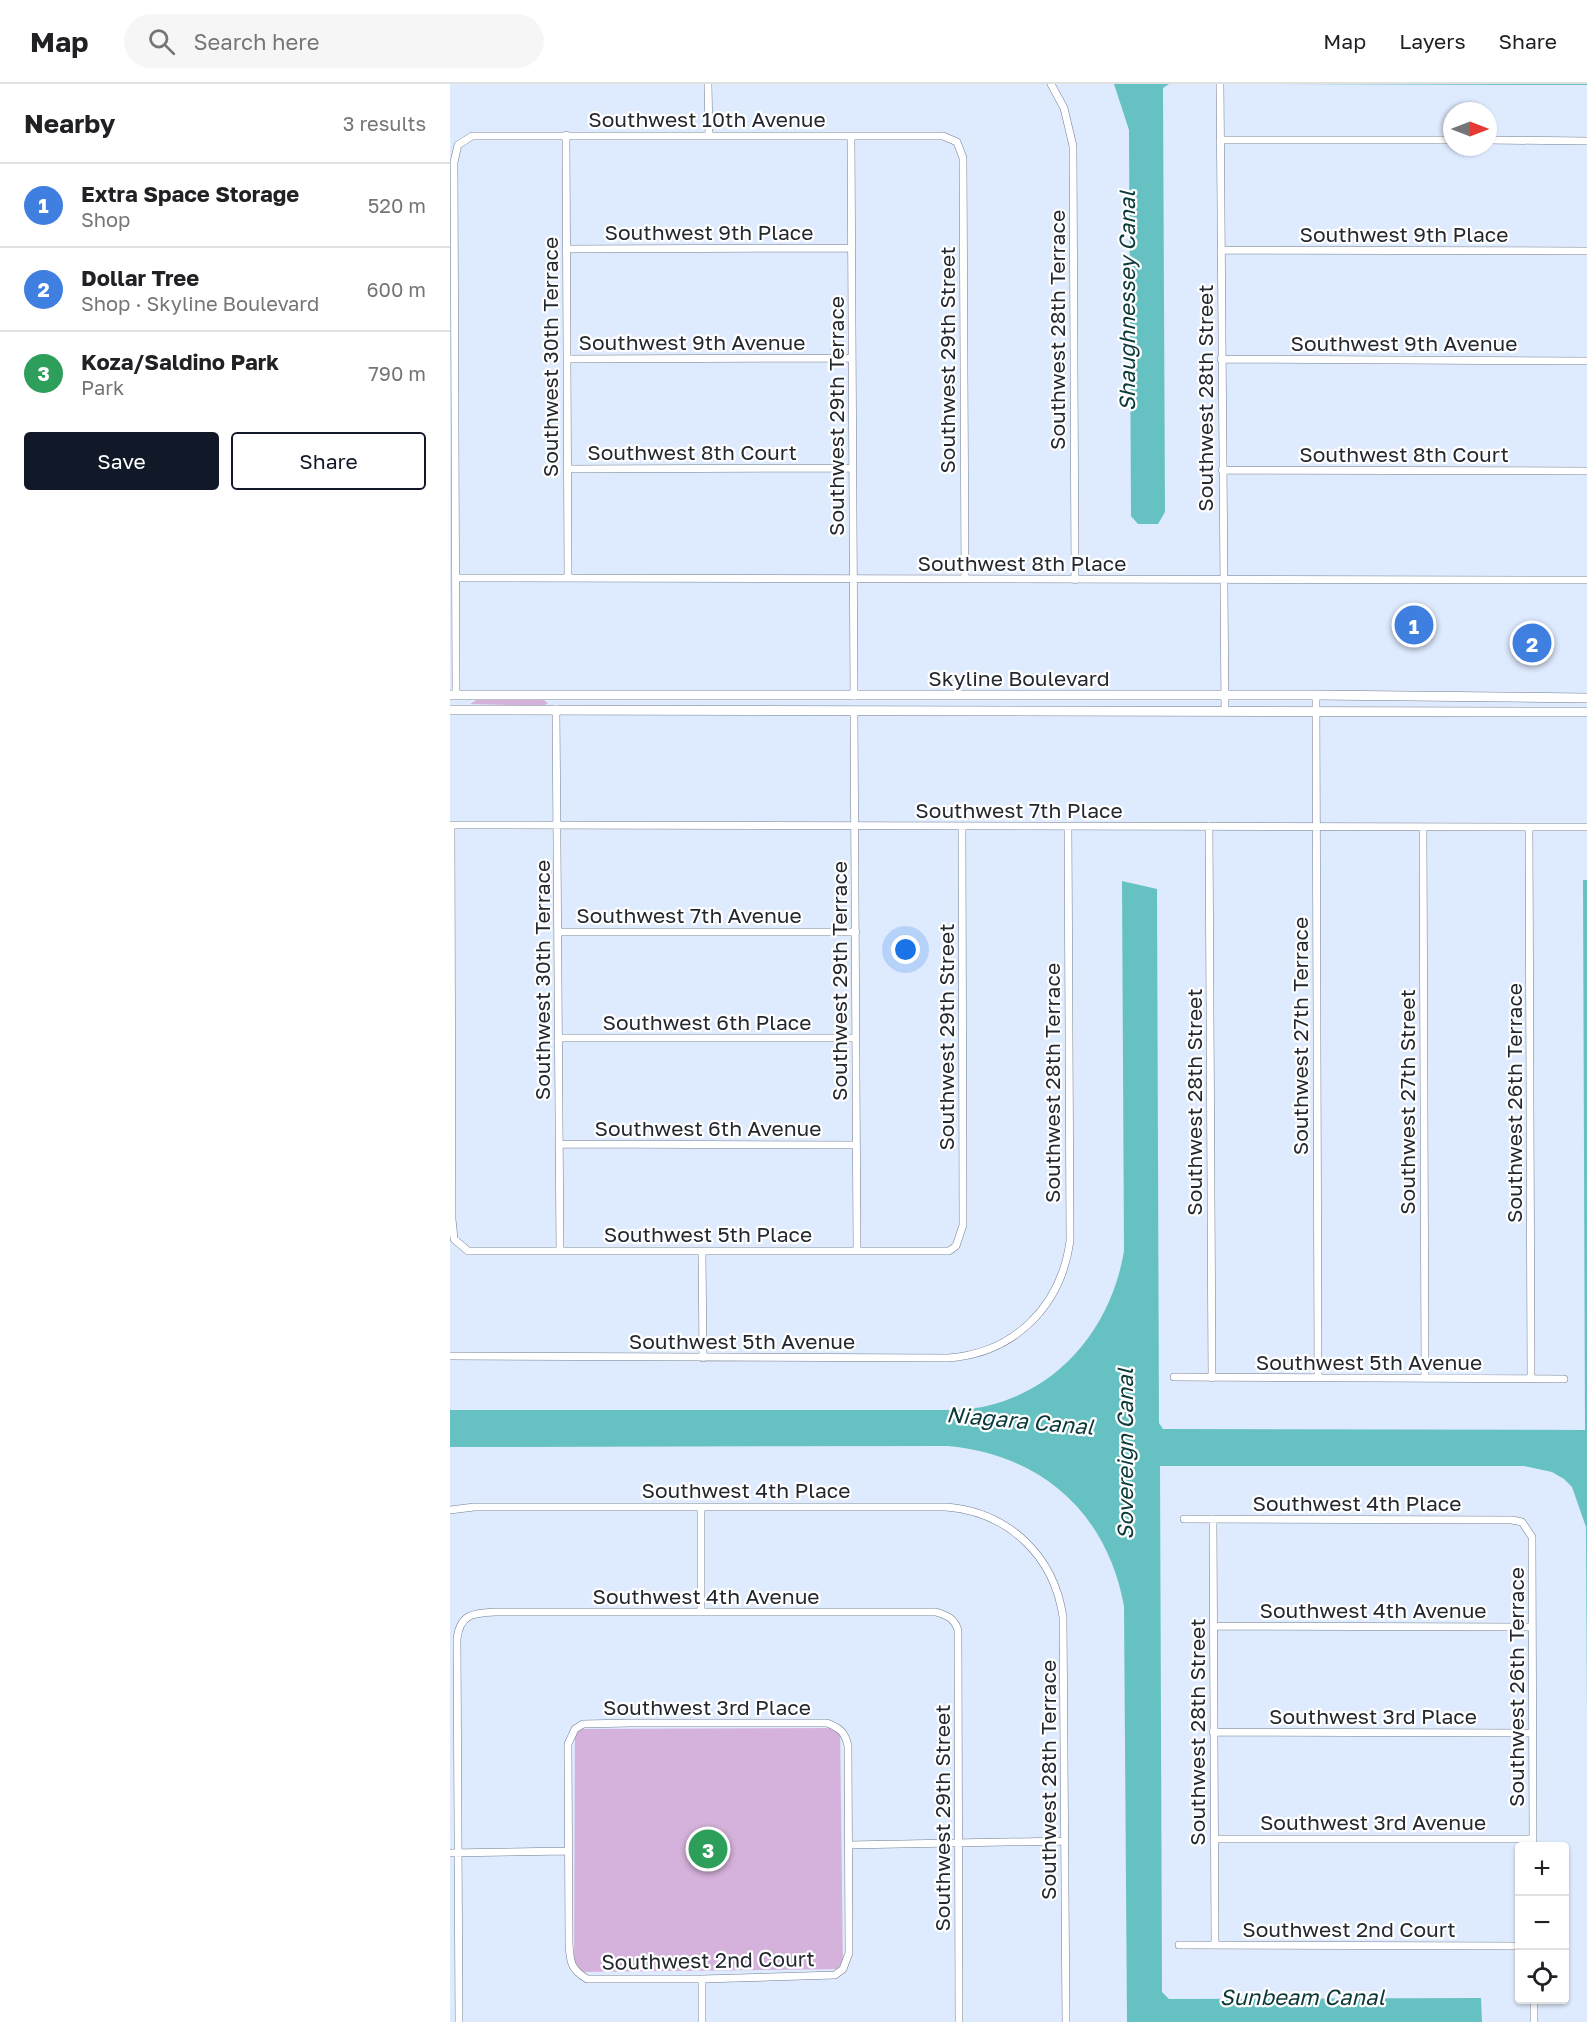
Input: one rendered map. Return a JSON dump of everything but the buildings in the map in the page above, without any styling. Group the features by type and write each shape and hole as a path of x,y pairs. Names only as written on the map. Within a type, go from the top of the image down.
{"street":[{"path":"708,84 709,135"},
{"name":"Southwest 28th Terrace","path":"1051,84 1064,108 1073,146 1075,580"},
{"name":"Southwest 28th Street","path":"1220,84 1222,579 1225,711"},
{"name":"Southwest 10th Avenue","path":"457,578 454,162 458,145 472,136 481,135 943,136 957,142"},
{"name":"Southwest 30th Terrace","path":"566,135 568,578"},
{"name":"Southwest 29th Terrace","path":"851,136 854,696"},
{"path":"1220,140 1443,140"},
{"path":"1497,140 1587,141"},
{"name":"Southwest 29th Street","path":"957,142 963,158 965,579"},
{"name":"Southwest 9th Place","path":"566,249 852,248"},
{"name":"Southwest 9th Place","path":"1221,250 1587,251"},
{"name":"Southwest 9th Avenue","path":"567,359 852,358"},
{"name":"Southwest 9th Avenue","path":"1221,359 1587,361"},
{"name":"Southwest 8th Court","path":"568,469 853,468"},
{"name":"Southwest 8th Court","path":"1222,470 1587,471"},
{"path":"453,710 457,578"},
{"name":"Southwest 8th Place","path":"457,578 1587,580"},
{"name":"Skyline Boulevard","path":"453,695 1316,695 1587,698"},
{"path":"556,695 556,709"},
{"name":"Southwest 27th Terrace","path":"1316,695 1318,1378"},
{"path":"854,696 854,711"},
{"name":"Southwest 30th Terrace","path":"556,709 560,1250"},
{"name":"Skyline Boulevard","path":"453,710 1587,712"},
{"name":"Southwest 29th Terrace","path":"854,711 857,1250"},
{"name":"Southwest 7th Place","path":"450,825 1587,826"},
{"name":"Southwest 5th Place","path":"450,825 452,1219 454,1239 460,1247 468,1251 948,1251 956,1246"},
{"name":"Southwest 29th Street","path":"956,1246 963,1225 962,826"},
{"name":"Southwest 28th Terrace","path":"1028,1327 1055,1291 1063,1272 1070,1240 1068,826"},
{"name":"Southwest 28th Street","path":"1209,826 1212,1378"},
{"name":"Southwest 27th Street","path":"1423,827 1425,1378"},
{"name":"Southwest 26th Terrace","path":"1529,827 1531,1378"},
{"name":"Southwest 7th Avenue","path":"558,932 856,932"},
{"name":"Southwest 6th Place","path":"558,1038 856,1038"},
{"name":"Southwest 6th Avenue","path":"559,1144 856,1145"},
{"path":"702,1251 703,1358"},
{"name":"Southwest 5th Avenue","path":"450,1356 958,1357 990,1349 1028,1327"},
{"name":"Southwest 5th Avenue","path":"1174,1377 1563,1379"},
{"name":"Southwest 4th Place","path":"450,1510 474,1507 957,1508 996,1520 1031,1546"},
{"path":"701,1507 701,1612"},
{"name":"Southwest 4th Place","path":"1184,1519 1512,1520 1522,1522 1528,1528"},
{"name":"Southwest 28th Street","path":"1213,1519 1215,1945"},
{"name":"Southwest 26th Terrace","path":"1528,1528 1532,1537 1533,1842"},
{"name":"Southwest 28th Terrace","path":"1031,1546 1049,1570 1060,1599 1063,1617 1066,2022"},
{"name":"Southwest 4th Avenue","path":"459,1853 458,1639 459,1627 463,1618 471,1613 936,1612 949,1616"},
{"name":"Southwest 29th Street","path":"949,1616 958,1630 959,2022"},
{"name":"Southwest 4th Avenue","path":"1213,1626 1532,1627"},
{"name":"Southwest 3rd Place","path":"568,1851 568,1744 574,1729 583,1724 828,1723 840,1728 846,1736 848,1746 849,1845"},
{"name":"Southwest 3rd Place","path":"1213,1732 1533,1733"},
{"name":"Southwest 3rd Avenue","path":"1214,1839 1515,1843"},
{"path":"849,1845 1065,1841"},
{"name":"Southwest 2nd Court","path":"568,1851 570,1964 574,1972 587,1979 702,1979 835,1974 843,1969 849,1953 849,1845"},
{"path":"450,1853 568,1851"},
{"path":"459,1853 459,2022"},
{"name":"Southwest 2nd Court","path":"1179,1945 1515,1946"},
{"path":"702,1979 702,2022"},
{"path":"1534,2004 1534,2022"}],"shaded area":[{"path":"478,699 542,699 548,703 543,706 470,704"},
{"path":"840,1728 843,1969 574,1972 575,1729"}],"water":[{"path":"1114,84 1169,84 1163,88 1165,512 1158,524 1138,524 1131,516 1129,130"},
{"path":"1281,84 1587,84 1587,85 1549,85"},
{"path":"1583,880 1587,880 1587,1717 1586,1527 1572,1487 1564,1479 1552,1472 1524,1466 1160,1466 1162,1992 1169,1999 1481,1998 1482,2022 1127,2022 1124,1606 1115,1573 1103,1543 1086,1517 1065,1494 1041,1476 1013,1462 982,1452 948,1446 450,1447 450,1410 959,1410 991,1405 1020,1395 1046,1379 1069,1360 1089,1337 1105,1311 1124,1251 1122,881 1157,889 1159,1423 1163,1429 1585,1430"}],"place":[{"name":"Extra Space Storage","path":"1414,625"},
{"name":"Dollar Tree","path":"1532,643"},
{"name":"Koza/Saldino Park","path":"708,1849"}],"water label":[{"name":"Shaughnessey Canal","path":"1126,301"},
{"name":"Niagara Canal","path":"1020,1420"},
{"name":"Sovereign Canal","path":"1124,1454"},
{"name":"Sunbeam Canal","path":"1302,1996"}]}
